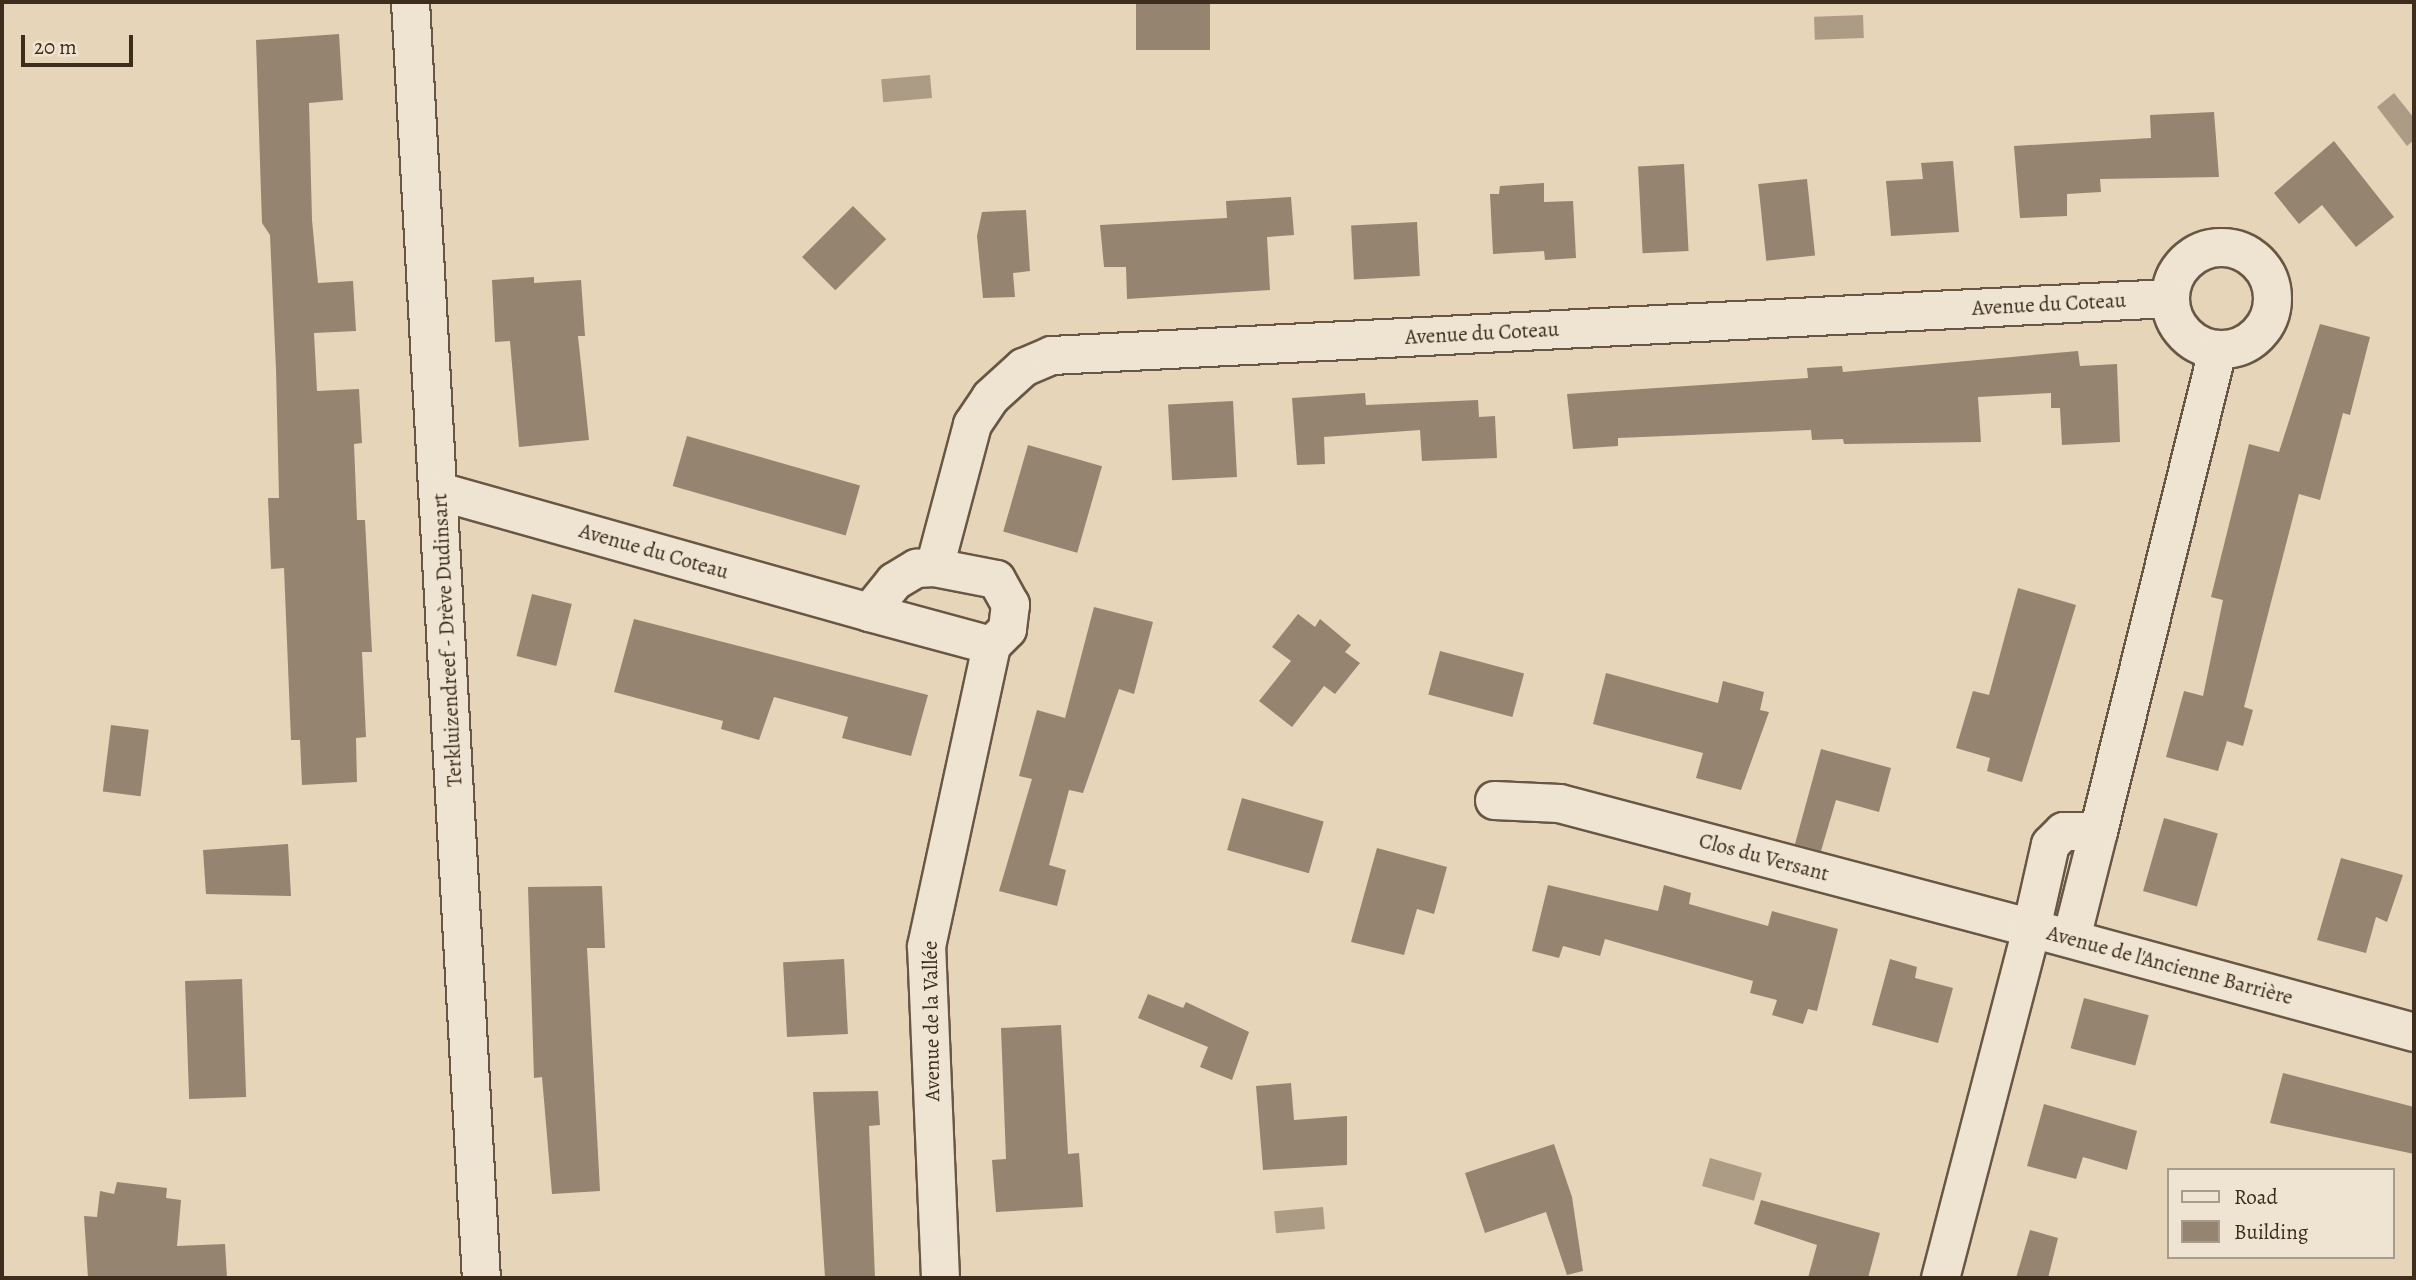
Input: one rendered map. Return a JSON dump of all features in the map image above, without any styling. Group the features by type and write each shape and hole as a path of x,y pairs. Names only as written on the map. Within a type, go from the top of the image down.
{"street":[{"name":"Terkluizendreef - Drève Dudinsart","path":"410,2 481,1278"},
{"path":"2214,246 2239,249 2259,263 2271,284 2272,309 2261,331 2242,346 2217,350 2193,342 2175,323 2169,298 2175,274 2191,256 2214,246"},
{"name":"Avenue du Coteau","path":"934,567 972,424 990,397 1023,367 1051,355 2169,298"},
{"path":"2071,938 2217,350"},
{"name":"Avenue du Coteau","path":"439,491 991,645"},
{"path":"869,612 894,581 916,568 934,567 996,579 1010,604 1007,629 991,645"},
{"name":"Avenue de la Vallée","path":"940,1278 926,947 991,645"},
{"name":"Clos du Versant","path":"1494,800 1559,803 2031,928"},
{"path":"2031,928 2050,844 2063,831 2098,831"},
{"name":"Avenue de l'Ancienne Barrière","path":"1940,1278 2031,928 2414,1032"}],"shaded area":[{"path":"1863,15 1864,38 1815,40 1814,17"},
{"path":"930,75 932,98 883,102 881,79"},
{"path":"2394,93 2414,118 2414,140 2407,146 2377,107"},
{"path":"1710,1158 1762,1173 1754,1201 1702,1186"},
{"path":"1323,1207 1325,1229 1276,1233 1274,1211"}],"building":[{"path":"1136,2 1210,2 1210,50 1136,50"},
{"path":"339,34 343,100 309,103 312,220 318,283 353,281 356,331 314,333 317,391 359,389 362,443 354,444 357,520 365,520 372,652 362,652 366,737 356,738 357,782 302,785 300,740 291,740 284,568 271,569 268,498 279,498 276,369 270,235 262,223 256,40"},
{"path":"2214,112 2219,177 2100,179 2101,192 2067,194 2067,216 2020,218 2014,146 2151,138 2150,115"},
{"path":"2334,141 2394,217 2356,247 2322,205 2299,224 2274,193"},
{"path":"1953,161 1959,232 1891,236 1886,181 1923,179 1921,163"},
{"path":"1684,164 1689,251 1643,253 1638,166"},
{"path":"1807,179 1815,256 1766,261 1758,184"},
{"path":"1544,183 1544,202 1573,201 1576,258 1545,260 1544,251 1493,254 1490,194 1499,194 1500,186"},
{"path":"1291,197 1294,235 1267,237 1270,290 1127,299 1126,267 1104,267 1100,225 1227,218 1226,201"},
{"path":"853,206 886,239 835,290 802,257"},
{"path":"1026,210 1030,271 1013,273 1015,297 983,298 977,236 982,212"},
{"path":"1417,222 1420,276 1354,279 1351,225"},
{"path":"534,277 534,283 581,280 585,336 578,336 589,440 519,447 510,341 495,342 492,280"},
{"path":"2320,324 2370,337 2350,415 2343,413 2320,500 2299,494 2244,707 2253,710 2243,746 2227,741 2218,771 2166,757 2184,691 2203,696 2223,600 2211,597 2249,444 2279,452"},
{"path":"2078,351 2080,366 2117,364 2120,442 2062,445 2060,408 2051,408 2051,393 1978,397 1981,442 1844,444 1843,439 1812,440 1811,430 1618,438 1618,446 1573,449 1567,394 1808,378 1807,368 1842,366 1843,372"},
{"path":"1365,393 1366,405 1478,400 1479,417 1495,416 1497,458 1422,461 1420,430 1324,437 1325,464 1297,465 1292,398"},
{"path":"1233,401 1237,477 1172,480 1168,404"},
{"path":"687,436 860,486 846,536 673,486"},
{"path":"1028,445 1102,466 1077,553 1003,532"},
{"path":"2018,588 2076,605 2022,782 1987,771 1990,758 1956,748 1973,691 1989,695"},
{"path":"532,594 572,604 556,666 517,656"},
{"path":"1094,607 1153,622 1134,694 1119,689 1083,793 1069,790 1049,865 1066,870 1057,906 999,891 1032,779 1019,776 1037,710 1065,718"},
{"path":"1298,614 1315,627 1320,619 1351,645 1345,652 1360,663 1335,694 1324,686 1292,727 1259,701 1291,661 1272,647"},
{"path":"634,619 928,695 911,756 842,738 848,717 774,697 759,740 721,729 723,721 614,692"},
{"path":"1440,651 1524,674 1512,717 1428,694"},
{"path":"1606,673 1718,703 1723,681 1764,692 1760,710 1769,712 1741,790 1696,778 1703,753 1593,724"},
{"path":"111,725 149,730 141,796 103,792"},
{"path":"1821,749 1891,768 1879,812 1836,800 1821,851 1795,844"},
{"path":"1242,798 1324,821 1309,873 1227,850"},
{"path":"2164,818 2218,833 2197,906 2143,891"},
{"path":"288,844 291,896 206,894 203,850"},
{"path":"1377,848 1447,867 1434,914 1417,909 1404,955 1351,942"},
{"path":"2341,858 2403,875 2387,922 2376,917 2366,953 2317,940"},
{"path":"1548,885 1658,911 1664,885 1691,893 1689,904 1768,926 1772,911 1838,929 1817,1011 1808,1009 1803,1024 1772,1015 1777,1000 1750,993 1753,981 1605,939 1600,956 1563,946 1559,958 1532,951"},
{"path":"602,886 605,948 587,948 600,1191 552,1194 542,1077 534,1078 528,887"},
{"path":"844,959 848,1034 787,1037 783,962"},
{"path":"1890,959 1917,967 1915,978 1953,988 1938,1043 1872,1025"},
{"path":"242,979 246,1097 189,1099 185,981"},
{"path":"1148,994 1183,1008 1186,1002 1249,1032 1232,1080 1200,1067 1208,1047 1138,1018"},
{"path":"2084,998 2149,1015 2135,1066 2071,1048"},
{"path":"1061,1025 1068,1154 1079,1153 1083,1207 996,1212 992,1160 1006,1159 1001,1028"},
{"path":"2283,1073 2414,1107 2414,1154 2270,1123"},
{"path":"1291,1083 1294,1120 1347,1116 1347,1165 1263,1170 1256,1086"},
{"path":"878,1091 880,1125 869,1126 875,1278 825,1278 813,1092"},
{"path":"2044,1104 2137,1131 2127,1170 2083,1157 2076,1179 2027,1166"},
{"path":"1554,1144 1572,1197 1583,1271 1567,1275 1546,1212 1485,1233 1465,1173"},
{"path":"117,1182 167,1188 166,1198 181,1200 177,1246 225,1244 227,1278 88,1278 84,1216 97,1217 100,1191 114,1194"},
{"path":"1761,1200 1880,1233 1868,1278 1808,1278 1817,1245 1754,1224"},
{"path":"2030,1230 2058,1238 2048,1278 2016,1278"}]}
